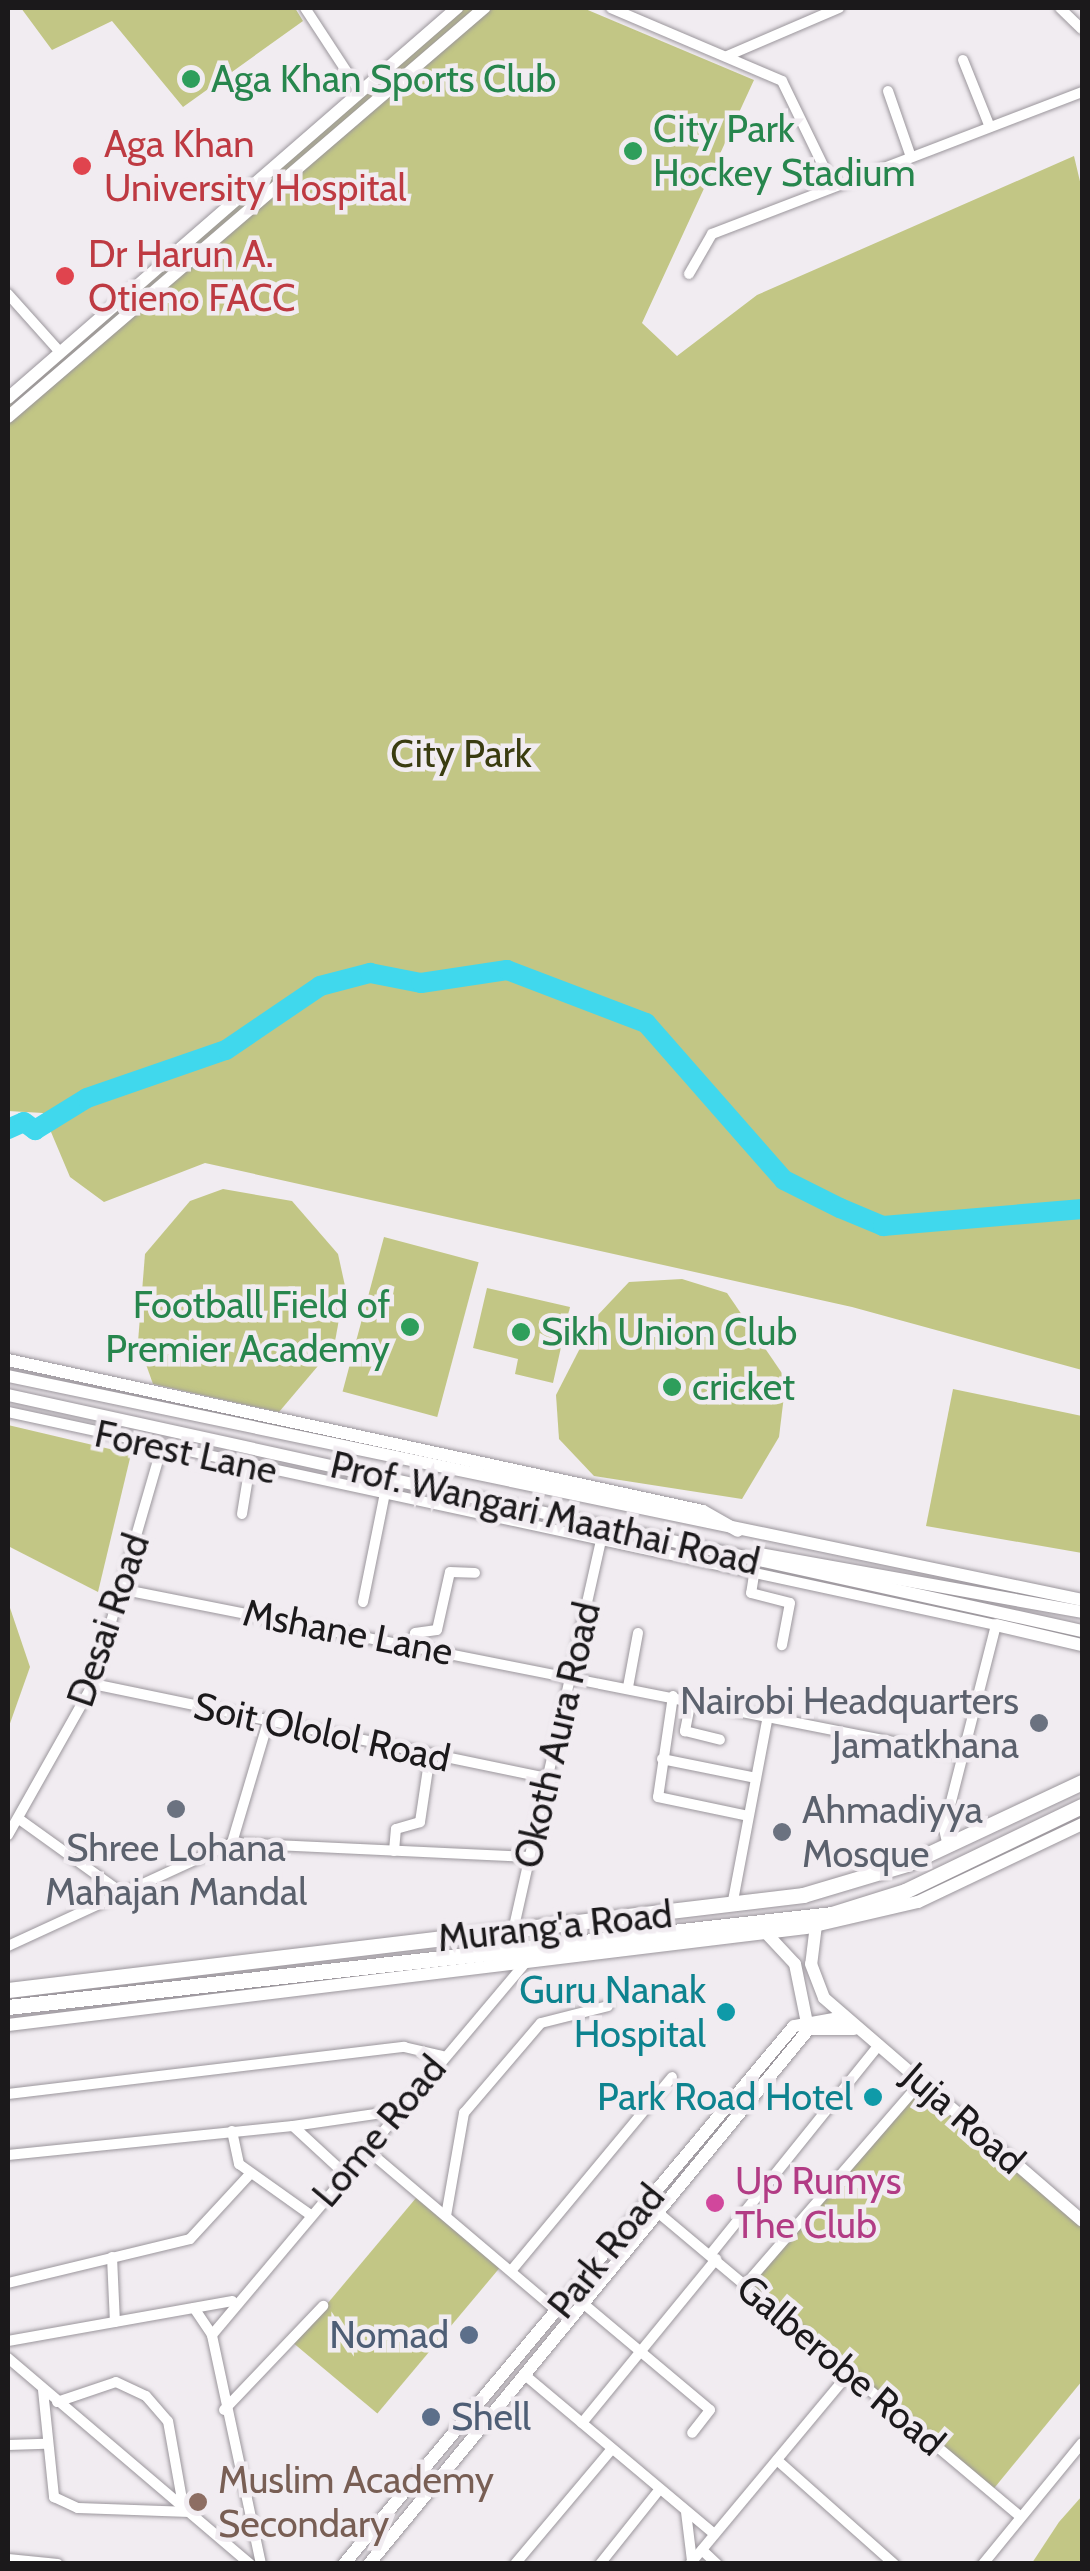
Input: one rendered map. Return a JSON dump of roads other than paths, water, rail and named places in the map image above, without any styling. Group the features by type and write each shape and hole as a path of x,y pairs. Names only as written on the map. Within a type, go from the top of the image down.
{"highway":[{"name":"Murang'a Road","path":"8,1990 732,1906 846,1885 948,1847 1082,1782"},
{"name":"Murang'a Road","path":"8,2007 842,1916 905,1891 1082,1806"}],"main road":[{"path":"8,398 457,8"},
{"path":"8,417 484,8"},
{"path":"59,351 69,364"},
{"path":"8,1360 703,1511 741,1534"},
{"name":"Prof. Wangari Maathai Road","path":"8,1376 741,1534 1082,1600"},
{"name":"Prof. Wangari Maathai Road","path":"8,1396 1082,1631"},
{"path":"772,1540 860,1568"},
{"path":"682,1543 860,1568 1082,1612"},
{"path":"996,1624 1082,1645"},
{"path":"842,1916 918,1902 1082,1824"},
{"name":"Murang'a Road","path":"8,2025 767,1934 842,1916"},
{"name":"Juja Road","path":"816,1925 813,1976 844,2018 922,2080 1082,2221"},
{"path":"767,1934 795,1964 808,2025"},
{"path":"808,2025 844,2018"},
{"path":"808,2025 862,2032"},
{"name":"Park Road","path":"369,2564 661,2215 808,2025"},
{"name":"Park Road","path":"344,2564 557,2311 808,2025"}],"street":[{"path":"305,8 360,92"},
{"path":"728,56 839,8"},
{"path":"1060,8 1082,29"},
{"path":"617,9 728,56 793,92 832,184"},
{"path":"963,60 990,126"},
{"path":"888,91 911,158"},
{"path":"689,274 712,234 832,184 1082,92"},
{"path":"8,294 59,351"},
{"name":"Forest Lane","path":"8,1412 161,1450 385,1493 716,1565"},
{"name":"Desai Road","path":"8,1835 93,1684 124,1590 161,1450"},
{"path":"242,1514 250,1466"},
{"path":"363,1602 385,1493"},
{"name":"Okoth Aura Road","path":"513,1931 551,1779 601,1540"},
{"name":"Prof. Wangari Maathai Road","path":"716,1565 996,1624"},
{"path":"412,1643 416,1633 438,1630 450,1572 475,1573"},
{"path":"754,1575 751,1593 790,1603"},
{"path":"782,1644 795,1584"},
{"name":"Mshane Lane","path":"124,1590 572,1674 964,1756"},
{"path":"948,1847 944,1828 996,1624"},
{"path":"628,1687 638,1634"},
{"name":"Soit Ololol Road","path":"93,1684 551,1779"},
{"path":"673,1696 658,1797 748,1816"},
{"path":"691,1700 685,1731 720,1740"},
{"path":"732,1906 768,1716"},
{"path":"232,1843 268,1722"},
{"path":"394,1851 396,1828 420,1822 430,1755"},
{"path":"662,1759 756,1778"},
{"path":"20,1819 122,1893"},
{"path":"8,1946 232,1843 530,1856"},
{"name":"Lome Road","path":"212,2336 232,2300 526,1962"},
{"path":"446,2216 464,2112 541,2023 608,2006"},
{"path":"8,2094 422,2045 442,2056"},
{"path":"582,2423 880,2045"},
{"path":"511,2271 672,2076"},
{"path":"746,2284 922,2080"},
{"path":"8,2154 293,2126 396,2111"},
{"path":"293,2126 344,2173"},
{"path":"232,2130 250,2174 310,2214"},
{"path":"366,2148 557,2311"},
{"path":"8,2284 200,2234 250,2174"},
{"name":"Galberobe Road","path":"661,2215 1020,2516"},
{"path":"112,2257 115,2322"},
{"path":"8,2341 232,2300"},
{"path":"585,2305 710,2410 692,2433"},
{"path":"224,2410 322,2306"},
{"path":"194,2308 212,2336 224,2410 261,2564"},
{"path":"8,2358 247,2563"},
{"path":"691,2562 850,2373"},
{"path":"526,2376 714,2534"},
{"path":"57,2402 116,2382 146,2396 168,2421 187,2509"},
{"path":"43,2390 48,2486 63,2504 187,2509"},
{"path":"983,2564 1082,2443"},
{"path":"8,2444 44,2444"},
{"path":"515,2564 612,2450"},
{"path":"777,2460 894,2564"},
{"path":"423,2471 436,2483"},
{"path":"600,2564 659,2490"},
{"path":"686,2512 691,2562"},
{"path":"702,2550 717,2564"},
{"path":"8,2559 58,2564"}],"waterway":[{"path":"8,1129 24,1122 35,1130 87,1098 226,1050 320,986 370,973 421,983 507,970 646,1023 784,1180 883,1226 1082,1209"}],"place":[{"name":"Aga Khan Sports Club","path":"191,79"},
{"name":"City Park Hockey Stadium","path":"633,151"},
{"name":"Aga Khan University Hospital","path":"82,166"},
{"name":"Dr Harun A. Otieno FACC","path":"65,276"},
{"name":"Football Field of Premier Academy","path":"410,1327"},
{"name":"Sikh Union Club","path":"521,1332"},
{"name":"cricket","path":"672,1387"},
{"name":"Nairobi Headquarters Jamatkhana","path":"1039,1723"},
{"name":"Shree Lohana Mahajan Mandal","path":"176,1809"},
{"name":"Ahmadiyya Mosque","path":"782,1832"},
{"name":"Guru Nanak Hospital","path":"726,2012"},
{"name":"Park Road Hotel","path":"873,2097"},
{"name":"Up Rumys The Club","path":"715,2203"},
{"name":"Nomad","path":"469,2335"},
{"name":"Shell","path":"431,2417"},
{"name":"Muslim Academy Secondary","path":"198,2502"}],"park label":[{"name":"City Park","path":"461,754"}]}
